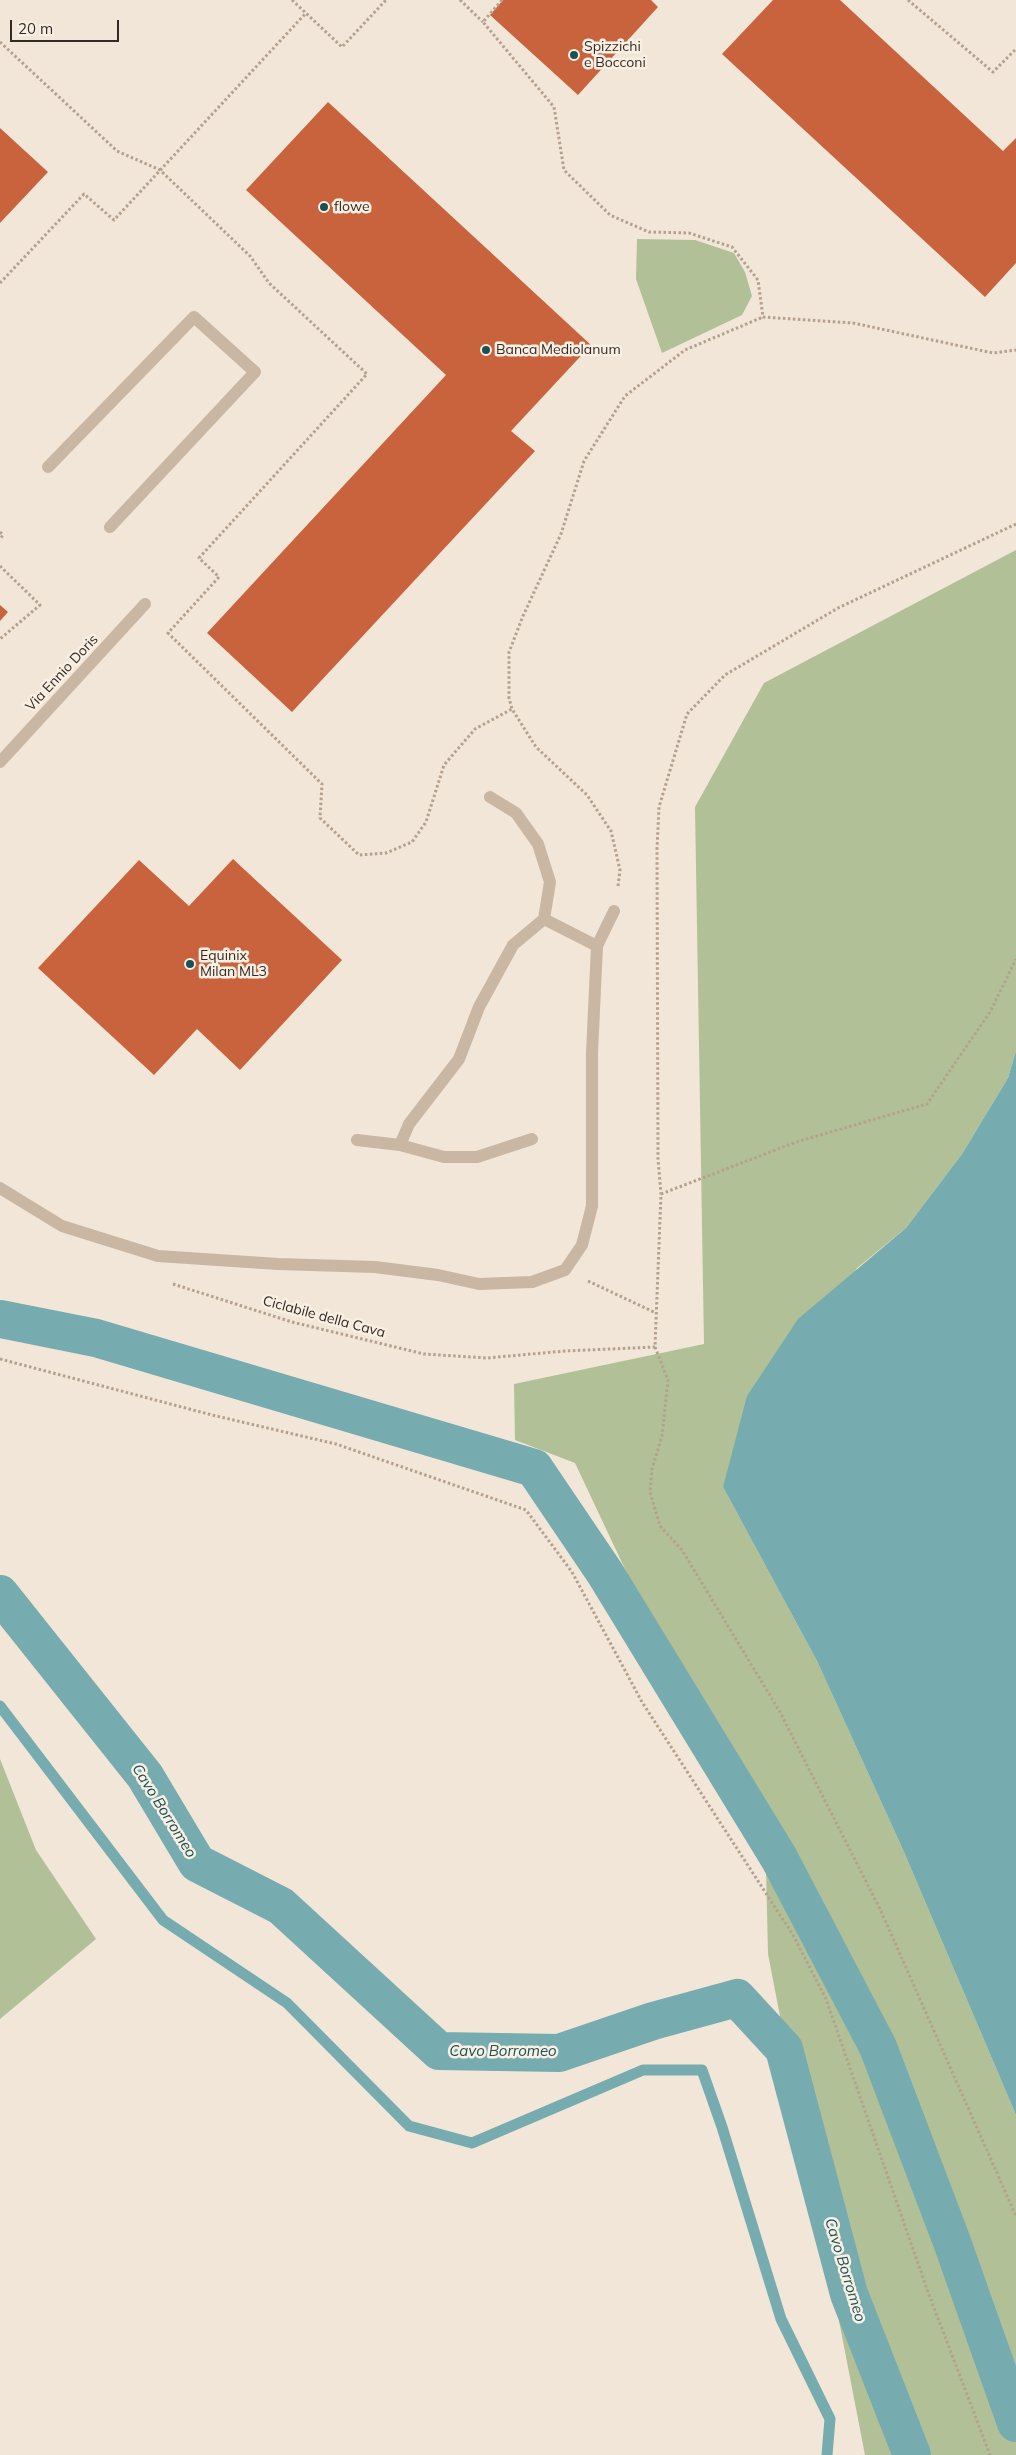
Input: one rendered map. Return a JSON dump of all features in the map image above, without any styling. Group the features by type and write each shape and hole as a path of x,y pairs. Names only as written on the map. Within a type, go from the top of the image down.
{"street":[{"path":"48,467 194,317 255,372 110,527"},
{"name":"Via Ennio Doris","path":"0,762 145,604"},
{"path":"400,1145 409,1124 459,1059 479,1007 513,945 544,919 550,882 538,844 516,813 490,797"},
{"path":"0,1188 62,1226 158,1256 278,1264 375,1267 438,1275 479,1284 532,1282 565,1270 582,1245 592,1206 592,1053 597,946 614,910"},
{"path":"544,919 597,946"},
{"path":"357,1140 400,1145 444,1157 477,1157 532,1139"}],"path":[{"path":"292,0 342,47 386,0"},
{"path":"460,0 483,22 554,107 564,170 610,215 649,232 689,233 732,247 758,280 763,317"},
{"path":"483,22 502,0"},
{"path":"908,0 993,72 1016,49"},
{"path":"0,283 84,194 114,220 306,13"},
{"path":"0,42 117,151 160,170 250,256 269,283 367,374 199,558 220,577 168,633 322,784 320,818 359,855 386,853 412,842 426,822 444,765 475,729 512,709"},
{"path":"614,910 620,870 611,831 587,795 536,747 512,709 509,698 509,652 523,616 561,534 584,461 625,396 685,350 763,317 853,323 993,353 1016,350"},
{"path":"1016,524 838,608 725,675 687,714 659,807 657,849 658,1139 661,1194 655,1347 668,1380 662,1436 652,1469 650,1492 660,1526 682,1550 780,1712 880,1909 1016,2216"},
{"path":"0,532 3,535 0,540"},
{"path":"0,566 40,605 0,639"},
{"path":"661,1194 796,1142 927,1104 990,1012 1016,959"},
{"path":"565,1270 656,1313"},
{"name":"Ciclabile della Cava","path":"169,1283 292,1322 424,1354 486,1358 565,1351 655,1347"},
{"path":"0,1359 212,1415 336,1444 526,1510 572,1572 642,1702 794,1934 826,1999 924,2282 990,2455"}],"green space":[{"path":"637,239 695,240 734,253 745,272 752,296 742,315 662,353 636,279"},
{"path":"1016,550 1016,1051 1008,1078 962,1154 906,1228 857,1268 723,1487 817,1661 904,1852 1016,2115 1016,2455 865,2455 768,1954 766,1868 575,1463 515,1440 514,1384 704,1344 695,807 764,683"},
{"path":"0,1759 36,1850 96,1939 0,2019"}],"water":[{"path":"1016,1051 1016,2115 904,1852 817,1661 723,1487 747,1396 798,1319 906,1228 962,1154 1008,1078"}],"building":[{"name":"Spizzichi e Bocconi","path":"503,0 651,0 658,7 578,95 490,15"},
{"path":"773,0 840,0 1003,151 1016,138 1016,263 985,297 722,54"},
{"path":"328,102 591,345 511,431 535,451 292,712 207,633 446,375 246,190"},
{"path":"0,128 48,172 0,223"},
{"path":"0,605 8,612 0,621"},
{"name":"Equinix Milan ML3","path":"233,859 342,960 240,1070 197,1029 154,1075 38,968 139,860 189,906"}],"waterway":[{"path":"0,1319 96,1338 534,1468 605,1573 779,1858 878,2047 952,2242 1016,2423"},
{"name":"Cavo Borromeo","path":"0,1594 145,1776 197,1863 281,1906 439,2051 559,2053 653,2021 737,1998 784,2049 849,2294 912,2455"},
{"path":"0,1706 163,1920 287,2003 409,2126 472,2143 643,2070 702,2070 722,2127 781,2319 830,2419 827,2455"}],"place":[{"name":"Spizzichi e Bocconi","path":"574,55"},
{"name":"flowe","path":"324,207"},
{"name":"Banca Mediolanum","path":"486,350"},
{"name":"Equinix Milan ML3","path":"190,964"}]}
